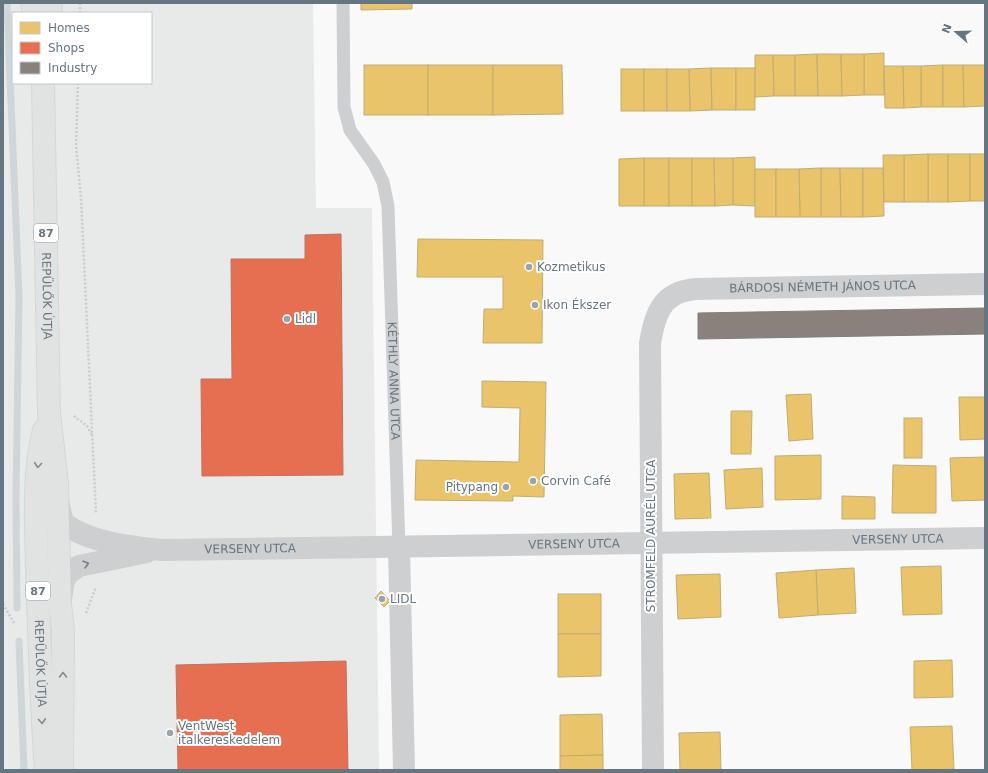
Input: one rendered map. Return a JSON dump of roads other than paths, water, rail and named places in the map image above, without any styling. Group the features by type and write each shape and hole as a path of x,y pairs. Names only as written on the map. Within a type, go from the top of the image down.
{"main road":[{"name":"REPÜLŐK ÚTJA","path":"43,84 49,413 57,484 60,604 63,631 62,770"},
{"name":"REPÜLŐK ÚTJA","path":"46,770 39,630 37,484 40,447 49,413"}],"street":[{"name":"BÁRDOSI NÉMETH JÁNOS UTCA","path":"663,304 675,294 695,289 985,284"},
{"name":"STROMFELD AURÉL UTCA","path":"653,770 650,343 654,322 663,304"},
{"name":"VERSENY UTCA","path":"57,501 63,522 78,533 97,539 162,550"},
{"name":"VERSENY UTCA","path":"60,604 64,580 69,573 79,566 92,562 162,550 399,548 985,538"},
{"name":"KÉTHLY ANNA UTCA","path":"399,548 404,770"}],"lane":[{"name":"KÉTHLY ANNA UTCA","path":"343,3 344,108 350,130 374,164 384,182 388,206 399,548"}],"waterway":[{"path":"7,3 19,296 16,496 17,608"},
{"path":"19,641 24,770"}],"place":[{"name":"Kozmetikus","path":"529,267"},
{"name":"Ikon Ékszer","path":"535,305"},
{"name":"Lidl","path":"287,319"},
{"name":"Corvin Café","path":"533,481"},
{"name":"Pitypang","path":"506,487"},
{"name":"LIDL","path":"382,599"},
{"name":"VentWest italkereskedelem","path":"170,733"}]}
